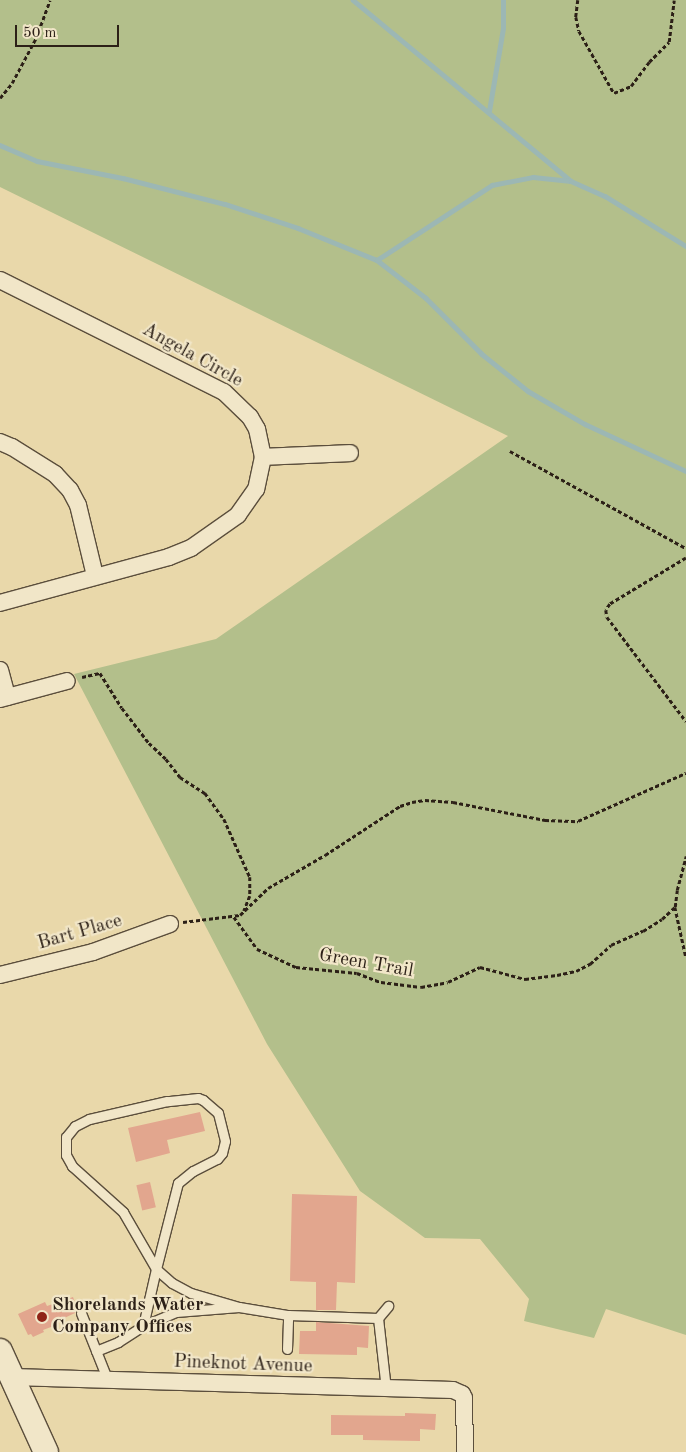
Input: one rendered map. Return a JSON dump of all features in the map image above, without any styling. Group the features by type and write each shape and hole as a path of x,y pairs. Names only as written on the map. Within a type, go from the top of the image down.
{"street":[{"name":"Angela Circle","path":"0,280 224,392 250,417 256,429 263,457 256,489 246,505 233,520 191,548 169,557 0,603"},
{"path":"0,442 12,446 55,474 70,490 78,506 95,576"},
{"path":"263,457 350,453"},
{"path":"0,670 3,698 67,681"},
{"name":"Bart Place","path":"0,975 93,952 170,924"},
{"path":"0,1351 46,1452"},
{"name":"Pineknot Avenue","path":"12,1377 453,1390 462,1394 465,1403 465,1452"}],"lane":[{"path":"143,1326 156,1269 178,1184 193,1171 217,1159 225,1147 224,1130 218,1113 198,1098 167,1101 89,1118 75,1126 66,1137 66,1155 72,1166 123,1212 156,1269 172,1283 192,1293 239,1307 288,1314 378,1318"},
{"path":"386,1389 378,1318 388,1306"},
{"path":"96,1351 118,1342 143,1326 176,1312 239,1307"},
{"path":"81,1313 108,1381"},
{"path":"288,1314 288,1348"}],"path":[{"path":"0,98 12,83 36,38 50,0"},
{"path":"578,0 576,17 579,32 614,94 631,86 649,62 669,42 674,0"},
{"path":"510,452 686,548"},
{"path":"686,558 610,604 606,610 607,617 686,721"},
{"path":"67,681 100,673 122,708 149,743 166,759 180,777 205,793 224,819 250,877 250,896 244,913"},
{"path":"170,924 234,917 244,913 268,888 325,855 400,806 412,802 426,800 453,802 545,820 578,821 686,773"},
{"path":"686,856 677,890 675,907 686,957"},
{"name":"Green Trail","path":"234,917 257,949 296,967 357,973 380,982 421,987 448,982 480,967 525,979 557,976 576,971 590,964 612,945 643,931 662,919 675,907"}],"green space":[{"path":"0,0 686,0 686,1335 606,1309 594,1338 524,1321 529,1299 480,1239 425,1238 360,1191 267,1044 74,674 216,639 508,436 0,187"}],"building":[{"path":"200,1112 205,1131 167,1140 170,1153 136,1162 128,1128"},
{"path":"150,1182 156,1207 142,1210 136,1185"},
{"path":"292,1194 357,1196 355,1283 337,1282 336,1310 316,1310 316,1282 290,1281"},
{"name":"Shorelands Water Company Offices","path":"73,1297 77,1308 75,1313 58,1321 59,1324 43,1330 44,1332 33,1337 31,1334 28,1335 18,1314 45,1302 47,1306"},
{"path":"316,1322 369,1326 368,1348 357,1347 357,1355 299,1354 300,1331 316,1331"},
{"path":"405,1413 436,1414 435,1430 420,1429 420,1441 363,1440 363,1435 331,1435 331,1415 405,1416"}],"waterway":[{"path":"353,0 571,181"},
{"path":"489,111 503,28 503,0"},
{"path":"0,145 37,161 123,178 225,204 298,228 377,260 426,298 482,354 528,391 585,424 686,471"},
{"path":"377,260 492,185 533,177 571,181 605,196 686,246"}],"place":[{"name":"Shorelands Water Company Offices","path":"42,1317"}]}
